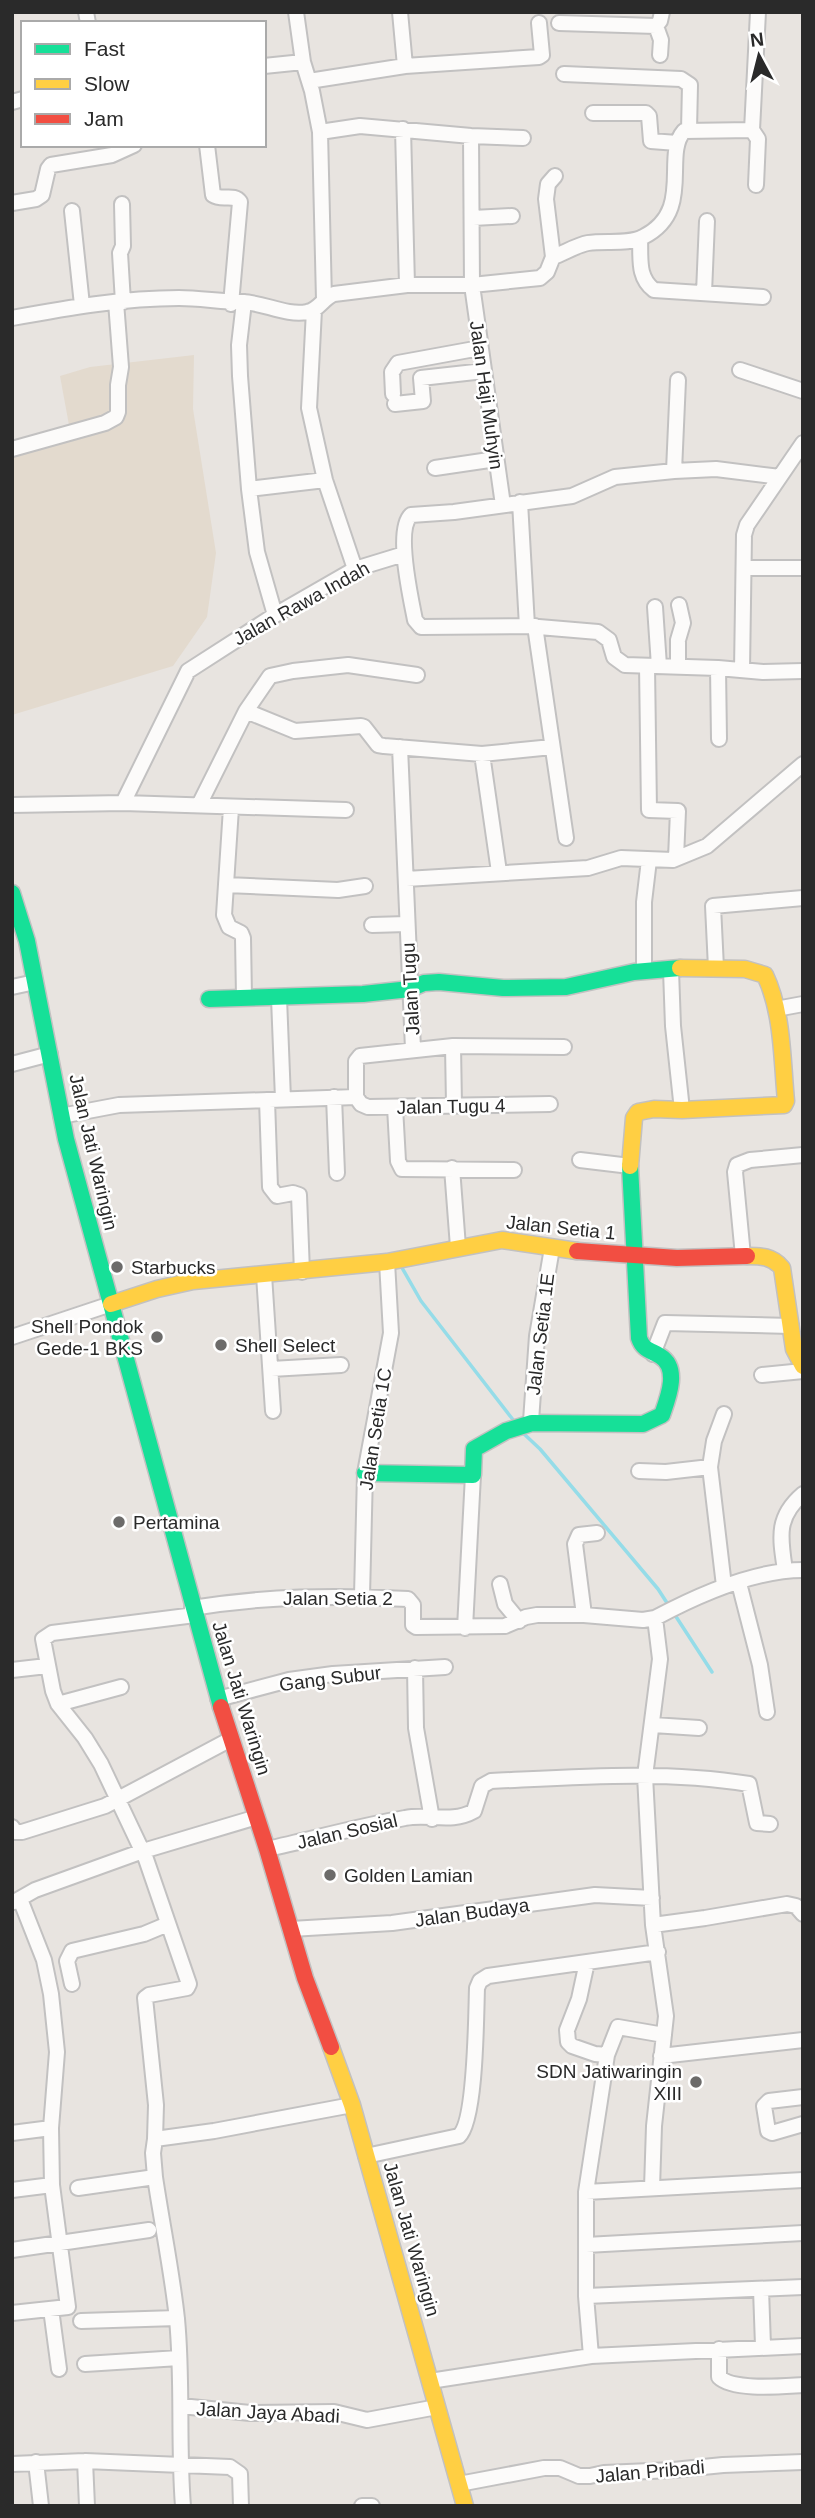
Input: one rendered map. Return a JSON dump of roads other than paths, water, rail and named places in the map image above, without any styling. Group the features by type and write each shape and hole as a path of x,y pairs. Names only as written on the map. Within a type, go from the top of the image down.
{"street":[{"path":"296,12 303,62 320,132 318,305 309,408 325,480 355,569"},
{"path":"400,12 405,66"},
{"path":"755,185 758,139 752,130 758,12"},
{"path":"559,23 659,19 660,55"},
{"path":"309,81 405,66 539,57 542,55 539,23"},
{"path":"266,66 303,62"},
{"path":"564,74 681,79 690,85 689,130"},
{"path":"593,113 646,113 649,116 651,141 677,143"},
{"path":"320,132 360,126 523,138"},
{"path":"403,129 407,285"},
{"path":"553,257 587,243 640,239 654,230 667,214 674,194 677,143 681,133 689,130 752,130"},
{"name":"Jalan Haji Muhyin","path":"471,136 472,285 503,505"},
{"path":"12,203 36,199 42,195 51,165 112,155 130,147"},
{"path":"207,147 213,195 217,198 234,197 240,202 237,303 249,489 257,552 275,615"},
{"path":"12,318 82,305 176,298 197,298 299,313 334,294 407,285 472,285 540,278 547,272 553,257 546,199 548,184 555,176"},
{"path":"12,449 104,423 116,417 121,366 119,302 122,204"},
{"path":"72,211 82,305"},
{"path":"473,218 512,216"},
{"path":"704,293 707,221"},
{"path":"640,239 641,273 645,283 654,290 763,297"},
{"path":"480,348 398,363 392,372 394,399 423,401 421,378 484,371"},
{"path":"740,370 803,391"},
{"path":"674,471 678,380"},
{"path":"743,670 747,525 803,443"},
{"path":"435,468 496,459"},
{"path":"780,477 716,469 615,477 572,496 411,515 406,521 404,554 415,620 421,627 531,626 598,632 609,640 618,662 763,672 803,671"},
{"path":"249,489 325,480"},
{"path":"520,502 531,626 566,838"},
{"name":"Jalan Rawa Indah","path":"123,803 188,671 275,615 355,569 404,554"},
{"path":"744,568 803,568"},
{"path":"678,667 678,640 683,623 679,605"},
{"path":"655,607 649,810 678,811 676,858"},
{"path":"199,805 246,711 270,676 348,665 417,675"},
{"path":"718,668 719,739"},
{"path":"246,711 295,731 364,727 378,745 482,754 552,747"},
{"name":"Jalan Tugu","path":"356,1097 357,1058 413,1049 400,747"},
{"path":"482,754 499,872"},
{"path":"406,879 588,868 621,858 676,858 707,846 803,764"},
{"path":"12,805 123,803 346,810"},
{"path":"231,808 225,919 229,927 241,933 243,938 244,998"},
{"path":"644,970 644,902 649,860"},
{"path":"226,885 338,890 365,886"},
{"name":"Jalan Jati Waringin","path":"12,893 27,941 61,1116 193,1612 305,1978 352,2105 465,2506"},
{"path":"716,968 713,906 803,898"},
{"path":"372,925 407,924"},
{"path":"209,999 279,998 410,989 424,983 439,982 571,987 644,970 716,968 763,972 766,977 776,1009 786,1101 784,1105 654,1109 638,1112 632,1125 630,1166 639,1338 641,1346 668,1363 671,1375 662,1415 643,1424 520,1425 474,1449 465,1628"},
{"path":"671,970 673,1026 682,1110"},
{"path":"12,987 35,982"},
{"path":"279,998 283,1099"},
{"path":"776,1009 803,1004"},
{"path":"413,1049 453,1045 565,1047"},
{"path":"453,1045 454,1105"},
{"path":"12,1064 50,1054"},
{"path":"334,1097 337,1172"},
{"path":"61,1116 120,1105 356,1097"},
{"name":"Jalan Tugu 4","path":"356,1097 364,1106 550,1104"},
{"path":"267,1100 270,1187 277,1196 293,1193 299,1195 302,1272"},
{"path":"395,1107 398,1161 402,1169 514,1170"},
{"path":"743,1256 735,1172 737,1166 750,1160 803,1155"},
{"path":"580,1160 630,1166"},
{"path":"452,1168 458,1247"},
{"name":"Jalan Setia 1","path":"111,1304 176,1284 387,1262 502,1240 636,1256 763,1256 778,1262 785,1277 797,1358 803,1368"},
{"name":"Jalan Setia 1E","path":"520,1425 552,1248"},
{"name":"Jalan Setia 1C","path":"362,1597 365,1473 391,1333 387,1262"},
{"path":"264,1275 273,1410"},
{"path":"12,1337 111,1304"},
{"path":"653,1354 665,1323 791,1325"},
{"path":"271,1369 341,1365"},
{"path":"762,1375 803,1368"},
{"path":"724,1414 711,1452 713,1507 731,1584 761,1665 767,1712"},
{"path":"639,1471 666,1472 710,1468"},
{"path":"365,1473 473,1475"},
{"path":"785,1570 782,1523 786,1511 803,1494"},
{"path":"584,1615 575,1544 579,1535 597,1533"},
{"name":"Jalan Setia 2","path":"47,1666 43,1639 52,1633 193,1612 249,1599 408,1599 413,1605 414,1626 505,1626 531,1616 584,1615 643,1620 655,1618 731,1584 785,1570 803,1570"},
{"path":"500,1584 505,1604 519,1621"},
{"path":"652,2188 654,2126 666,2016 653,1925 645,1776 660,1659 655,1618"},
{"path":"12,1670 47,1666 58,1704 85,1738 143,1851 189,1985 187,1988 145,1998 156,2105 153,2153 155,2177 177,2318 183,2506"},
{"name":"Gang Subur","path":"218,1699 289,1680 445,1667"},
{"path":"415,1668 416,1728 432,1819"},
{"path":"58,1704 121,1687"},
{"path":"653,1726 699,1728"},
{"path":"12,1827 15,1832 22,1832 105,1806 231,1739"},
{"path":"645,1776 748,1784 757,1824 770,1824"},
{"name":"Jalan Sosial","path":"267,1849 407,1817 432,1819 464,1816 474,1811 482,1786 491,1782 645,1776"},
{"path":"12,2313 68,2307 52,2185 51,2129 57,2052 49,1983 44,1960 16,1901 35,1890 143,1851 257,1817"},
{"name":"Jalan Budaya","path":"291,1929 392,1923 595,1895 652,1898"},
{"path":"653,1925 787,1904 796,1906 803,1914"},
{"path":"72,1984 67,1961 72,1951 144,1934 168,1924"},
{"path":"366,2155 459,2136 466,2129 473,2077 477,1988 480,1981 488,1976 657,1952"},
{"path":"587,1962 579,1999 567,2030 568,2042 595,2054 607,2055"},
{"path":"591,2356 586,2295 586,2192 607,2055 618,2026 664,2035"},
{"path":"661,2056 803,2040"},
{"path":"803,2097 769,2101 764,2106 768,2131 772,2133 803,2124"},
{"path":"155,2139 214,2132 352,2105"},
{"path":"12,2133 51,2129"},
{"path":"78,2188 155,2177"},
{"path":"586,2192 803,2180"},
{"path":"12,2190 52,2185"},
{"path":"12,2250 149,2230"},
{"path":"586,2245 803,2233"},
{"path":"586,2295 803,2287"},
{"path":"761,2289 763,2346"},
{"path":"51,2308 59,2369"},
{"path":"81,2321 177,2318"},
{"path":"430,2381 591,2356 803,2346"},
{"path":"719,2349 719,2377 723,2381 737,2385 803,2385"},
{"path":"85,2364 179,2358"},
{"name":"Jalan Jaya Abadi","path":"181,2406 250,2413 334,2412 367,2420 438,2407"},
{"path":"85,2461 87,2506"},
{"path":"12,2463 85,2461 230,2467 238,2470 240,2474 241,2506"},
{"path":"36,2462 41,2506"},
{"name":"Jalan Pribadi","path":"458,2484 544,2468 560,2468 579,2476 590,2476 723,2465 803,2462"},
{"path":"362,2506 372,2506"}],"waterway":[{"path":"401,1266 421,1301 514,1421"},
{"path":"523,1433 540,1449 658,1589 669,1606"},
{"path":"673,1612 712,1672"}],"place":[{"name":"Starbucks","path":"117,1267"},
{"name":"Shell Pondok Gede-1 BKS","path":"157,1337"},
{"name":"Shell Select","path":"221,1345"},
{"name":"Pertamina","path":"119,1522"},
{"name":"Golden Lamian","path":"330,1875"},
{"name":"SDN Jatiwaringin XIII","path":"696,2082"}]}
